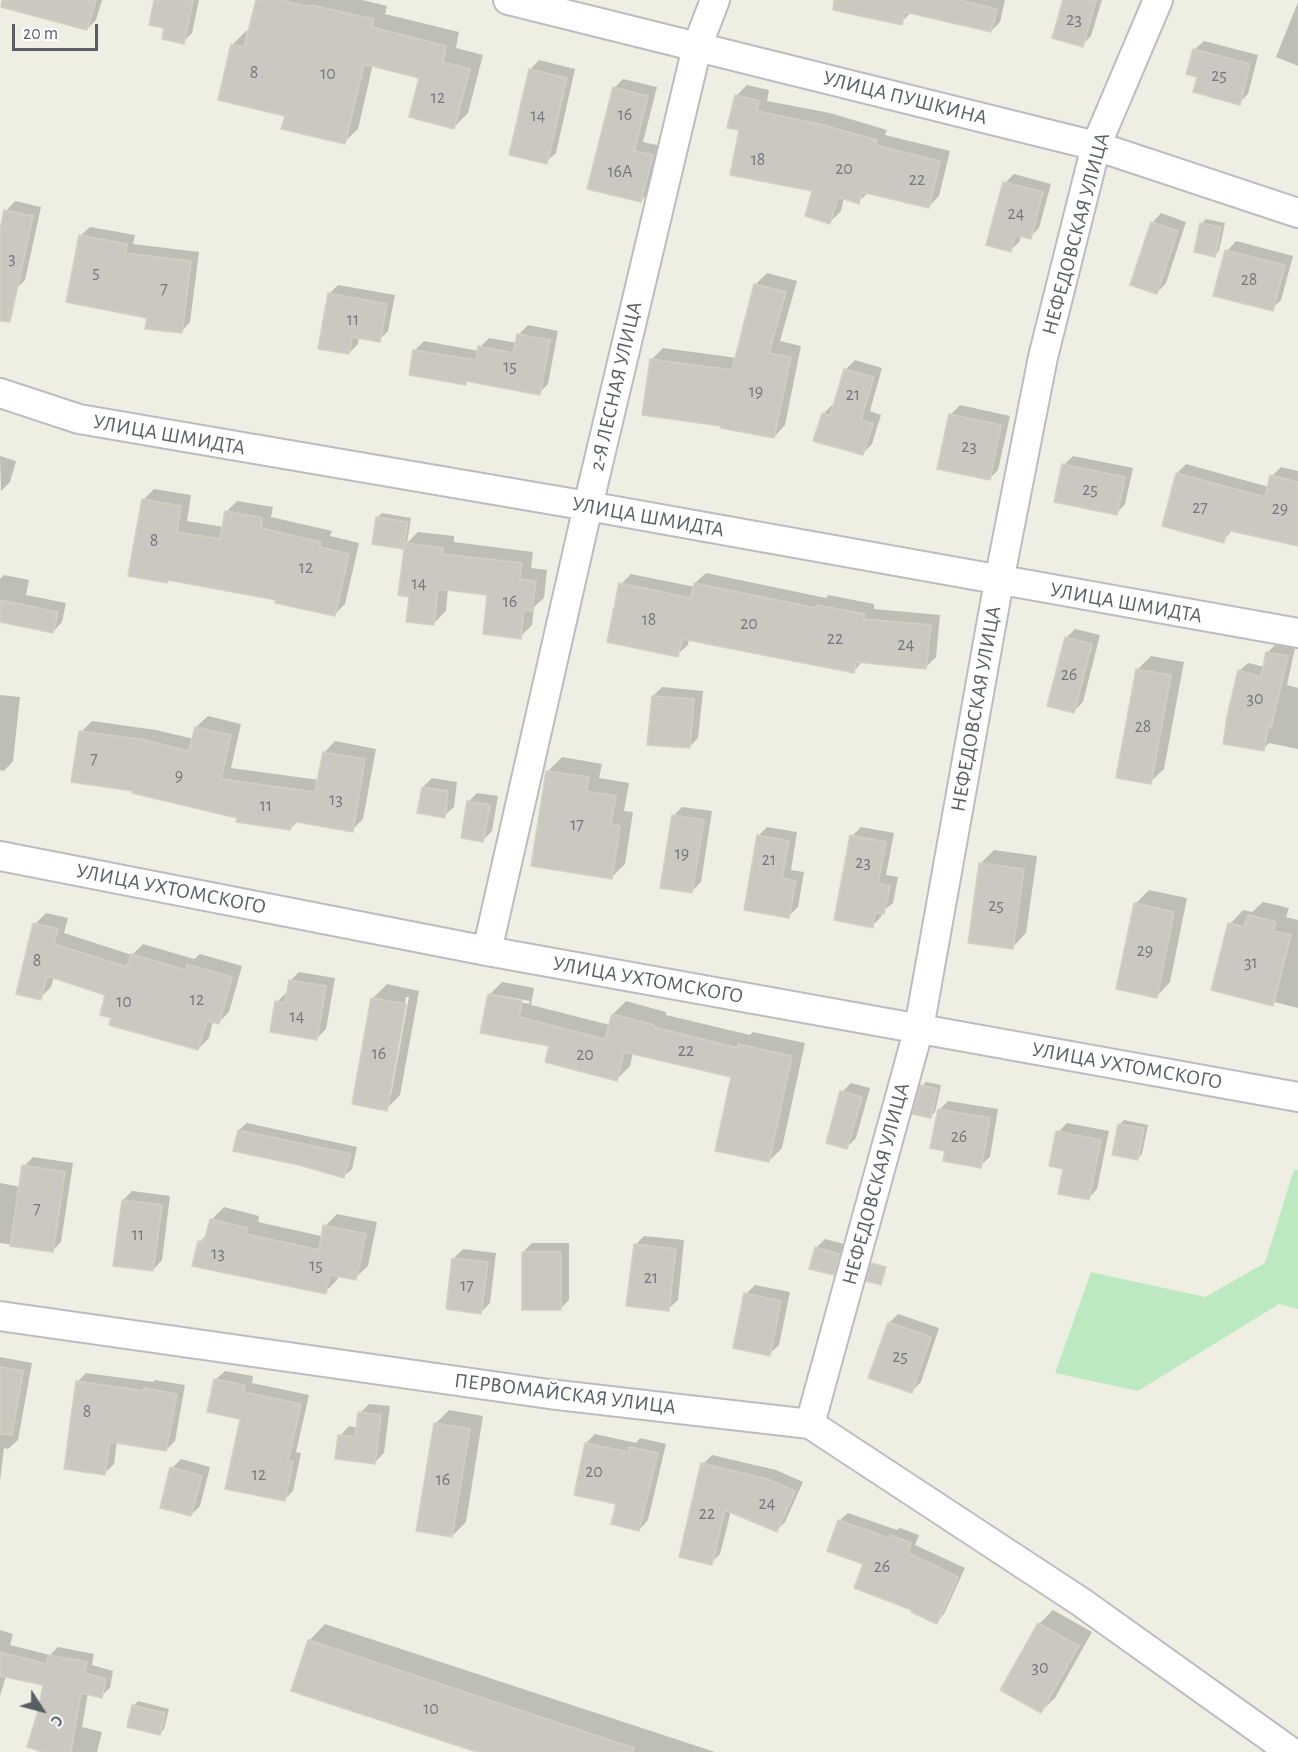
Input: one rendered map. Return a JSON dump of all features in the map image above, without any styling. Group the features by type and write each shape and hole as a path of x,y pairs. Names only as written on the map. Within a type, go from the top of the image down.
{"street":[{"name":"УЛИЦА ПУШКИНА","path":"508,0 1096,146 1298,213"},
{"name":"2-Я ЛЕСНАЯ УЛИЦА","path":"487,951 588,506 697,47 715,0"},
{"name":"НЕФЕДОВСКАЯ УЛИЦА","path":"810,1424 919,1028 999,581 1043,357 1096,146 1158,0"},
{"name":"УЛИЦА ШМИДТА","path":"0,393 79,419 588,506 1298,633"},
{"name":"УЛИЦА УХТОМСКОГО","path":"0,856 487,951 1298,1097"},
{"name":"ПЕРВОМАЙСКАЯ УЛИЦА","path":"0,1316 549,1394 810,1424 1081,1602 1291,1752"}],"green space":[{"path":"1294,1169 1298,1170 1298,1309 1279,1304 1138,1391 1055,1373 1091,1272 1205,1297 1265,1263"}],"building":[{"path":"2,0 96,0 87,30 1,7"},
{"path":"154,0 193,0 184,44 162,39 164,28 149,25"},
{"path":"256,0 281,0 374,19 372,27 446,46 443,62 470,69 454,129 409,117 419,78 364,64 345,144 281,129 285,116 218,100 231,44 244,47"},
{"path":"834,0 959,0 997,9 991,32 905,12 902,25 833,10"},
{"path":"1063,0 1096,0 1083,47 1052,38"},
{"path":"1193,49 1250,64 1240,105 1193,92 1197,77 1186,74"},
{"path":"529,69 567,78 547,164 509,155"},
{"path":"613,87 648,96 634,151 653,155 641,202 587,189"},
{"path":"735,95 759,101 757,111 819,124 877,140 875,145 940,161 929,208 862,192 859,204 838,197 830,224 805,216 812,191 730,175 739,130 727,128"},
{"path":"1003,182 1043,192 1031,239 1015,235 1011,252 986,245"},
{"path":"4,210 33,216 10,322 0,321 0,230"},
{"path":"1151,222 1178,231 1157,294 1130,285"},
{"path":"1200,223 1221,227 1215,257 1194,252"},
{"path":"79,235 127,244 125,253 191,261 182,333 145,329 147,318 66,302"},
{"path":"1225,250 1285,265 1273,311 1213,296"},
{"path":"754,284 786,292 769,353 791,357 774,438 721,428 721,426 642,415 650,359 732,370"},
{"path":"328,293 387,304 380,342 352,337 349,354 318,349"},
{"path":"517,334 550,340 540,395 466,381 466,385 409,375 413,350 476,360 478,346 513,353"},
{"path":"844,369 874,377 861,420 873,424 863,455 813,441 822,413 830,416"},
{"path":"949,414 1001,425 990,480 937,469"},
{"path":"1062,464 1125,477 1117,515 1054,502"},
{"path":"1176,473 1265,497 1270,475 1298,482 1298,546 1227,530 1224,543 1162,526"},
{"path":"142,499 181,506 177,532 220,539 225,511 262,518 261,528 321,542 320,547 349,554 335,616 275,603 276,600 168,580 167,583 128,576"},
{"path":"376,517 408,522 403,549 372,544"},
{"path":"405,543 443,548 442,554 522,563 520,579 536,581 532,611 524,610 521,639 483,634 487,595 438,589 434,625 406,622 409,597 398,595"},
{"path":"619,583 691,598 694,583 816,608 817,605 865,614 864,619 931,625 926,669 856,662 854,673 682,639 678,657 607,642"},
{"path":"0,600 58,612 53,633 0,622"},
{"path":"1065,637 1092,644 1074,713 1047,706"},
{"path":"1266,652 1288,656 1271,728 1268,727 1264,751 1223,744 1238,670 1261,677"},
{"path":"1136,669 1171,675 1151,784 1116,778"},
{"path":"652,696 694,699 690,748 647,745"},
{"path":"195,727 231,735 221,779 315,792 323,752 365,759 353,832 292,821 290,830 236,822 237,818 132,793 133,791 71,782 79,731 145,740 189,751"},
{"path":"546,771 589,777 586,791 616,796 611,824 620,826 612,879 531,866"},
{"path":"422,787 448,791 445,818 417,813"},
{"path":"467,801 490,805 483,842 461,838"},
{"path":"672,815 704,820 692,893 660,888"},
{"path":"757,835 789,841 782,878 796,881 789,918 744,910"},
{"path":"850,835 886,842 878,883 890,886 884,914 875,913 873,928 834,920"},
{"path":"979,863 1024,869 1013,949 968,943"},
{"path":"1134,903 1174,912 1157,998 1116,989"},
{"path":"1248,915 1276,922 1273,931 1291,935 1273,1006 1211,990 1228,923 1244,927"},
{"path":"33,923 58,929 54,944 127,967 131,954 186,970 187,964 232,977 219,1024 207,1021 198,1050 109,1025 111,1018 100,1015 105,995 47,976 41,1000 16,994"},
{"path":"289,980 326,986 317,1040 270,1032 275,1001 285,1003"},
{"path":"488,994 522,1001 519,1017 605,1039 612,1014 738,1048 738,1044 792,1056 769,1162 715,1151 731,1077 624,1052 617,1081 545,1062 549,1046 480,1033"},
{"path":"371,998 406,1004 387,1111 352,1104"},
{"path":"920,1085 937,1089 931,1118 912,1114"},
{"path":"840,1091 862,1097 847,1149 826,1143"},
{"path":"938,1109 990,1118 981,1168 943,1161 945,1151 930,1148"},
{"path":"1118,1124 1144,1128 1138,1160 1112,1155"},
{"path":"238,1130 351,1154 344,1178 299,1165 233,1151"},
{"path":"1056,1131 1101,1140 1089,1200 1058,1194 1063,1169 1049,1166"},
{"path":"22,1165 65,1172 53,1252 10,1246"},
{"path":"122,1200 162,1205 153,1271 113,1266"},
{"path":"210,1219 248,1228 246,1234 319,1250 323,1225 366,1234 356,1280 330,1275 326,1294 192,1266 198,1241 204,1242"},
{"path":"634,1244 676,1249 669,1311 626,1306"},
{"path":"815,1247 840,1254 834,1275 809,1269"},
{"path":"522,1252 561,1252 561,1310 522,1310"},
{"path":"452,1258 488,1262 481,1314 446,1309"},
{"path":"871,1263 886,1267 881,1285 866,1281"},
{"path":"744,1293 781,1301 770,1356 733,1348"},
{"path":"888,1322 931,1337 912,1393 868,1378"},
{"path":"0,1367 23,1371 12,1435 0,1434"},
{"path":"214,1379 245,1385 244,1392 301,1404 288,1461 293,1462 285,1501 225,1489 240,1419 207,1412"},
{"path":"76,1381 177,1394 166,1451 110,1442 105,1475 64,1469"},
{"path":"358,1412 381,1415 375,1464 335,1459 338,1435 355,1437"},
{"path":"434,1423 470,1429 452,1537 416,1531"},
{"path":"585,1443 629,1452 630,1447 658,1453 639,1531 611,1524 616,1504 574,1495"},
{"path":"701,1463 767,1479 795,1491 777,1532 725,1510 712,1565 679,1557"},
{"path":"170,1467 202,1476 191,1516 160,1508"},
{"path":"838,1520 889,1538 890,1535 911,1543 908,1553 958,1577 937,1624 911,1612 912,1610 854,1588 863,1564 827,1551"},
{"path":"1038,1623 1079,1646 1041,1713 1000,1690"},
{"path":"308,1640 634,1748 633,1752 477,1752 291,1691"},
{"path":"0,1652 47,1664 48,1655 87,1662 85,1673 106,1679 102,1698 81,1693 71,1752 43,1752 27,1747 43,1685 0,1676"},
{"path":"132,1705 165,1713 160,1735 127,1727"}]}
